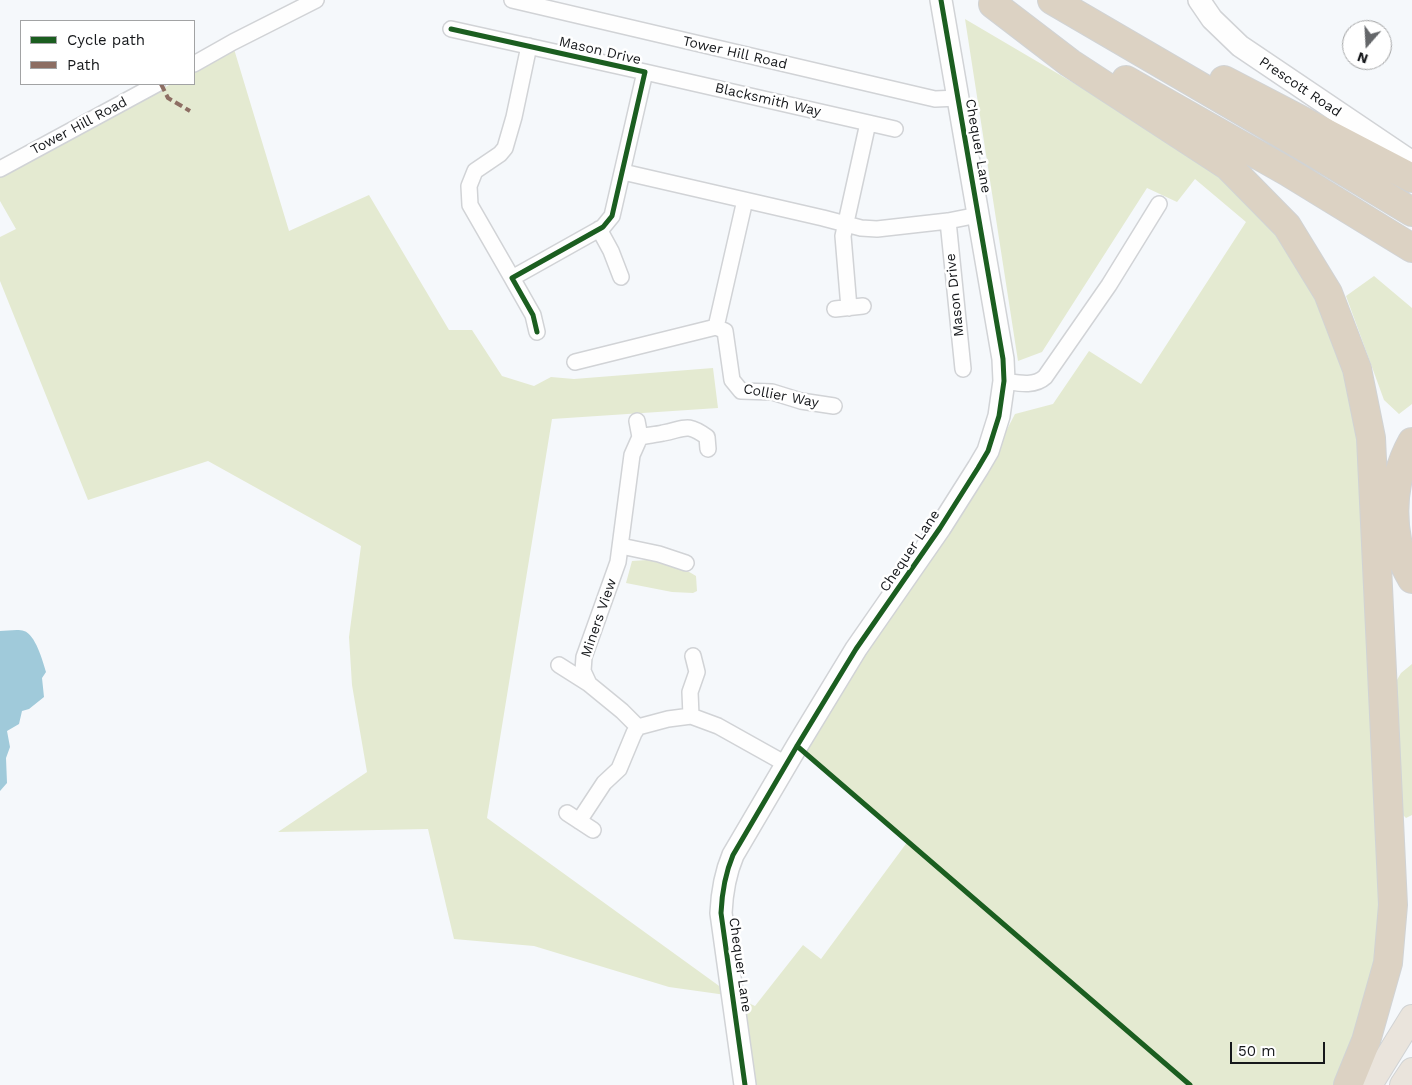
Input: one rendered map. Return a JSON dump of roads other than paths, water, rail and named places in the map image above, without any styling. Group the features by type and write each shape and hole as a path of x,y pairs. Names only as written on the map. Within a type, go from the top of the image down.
{"highway":[{"path":"1052,0 1412,212"},
{"path":"990,2 1288,172 1412,248"},
{"path":"990,2 1070,63 1228,166 1287,226 1328,292 1357,369 1371,438 1393,905 1388,962 1366,1041 1348,1085"},
{"path":"1092,23 1170,52 1412,178"},
{"path":"1376,226 1412,254"},
{"path":"1412,442 1404,456 1396,490 1395,533 1406,570 1412,579"}],"main road":[{"path":"1370,1085 1412,1017"},
{"path":"1402,1085 1412,1070"}],"street":[{"path":"195,63 316,0"},
{"name":"Tower Hill Road","path":"512,0 935,99 959,98"},
{"name":"Chequer Lane","path":"745,1085 721,913 722,889 726,871 733,855 786,764 856,649 968,486 988,451 999,416 1004,382 1003,359 941,0"},
{"name":"Prescott Road","path":"1199,0 1212,19 1240,46 1412,162"},
{"name":"Mason Drive","path":"451,29 667,77"},
{"path":"529,46 506,148 475,171 471,178 468,194 470,205 533,316 537,332"},
{"name":"Mason Drive","path":"599,229 612,216 645,72"},
{"name":"Blacksmith Way","path":"667,77 895,129"},
{"name":"Tower Hill Road","path":"0,169 155,85"},
{"path":"849,308 843,248 846,224 868,123"},
{"path":"623,172 861,228 948,221 978,215"},
{"path":"575,362 716,327 745,200"},
{"path":"1004,382 1025,384 1036,382 1045,377 1109,286 1159,204"},
{"name":"Mason Drive","path":"948,221 963,369"},
{"path":"512,278 599,229 611,251 621,277"},
{"name":"Collier Way","path":"716,327 725,332 732,380 741,391 772,392 801,401 834,406"},
{"path":"637,421 640,437 685,427 693,429 707,438 708,449"},
{"name":"Miners View","path":"589,684 583,671 584,657 618,562 632,455 640,437"},
{"path":"621,546 659,554 686,563"},
{"path":"691,716 690,692 697,672 693,656"},
{"path":"559,665 589,684 638,727"},
{"path":"593,830 573,817 619,769 638,727 668,719 691,716 718,726 786,764"}],"water":[{"path":"19,630 28,633 38,648 46,672 42,678 44,697 29,709 22,711 19,724 7,731 10,747 6,758 7,783 0,791 0,631"}]}
